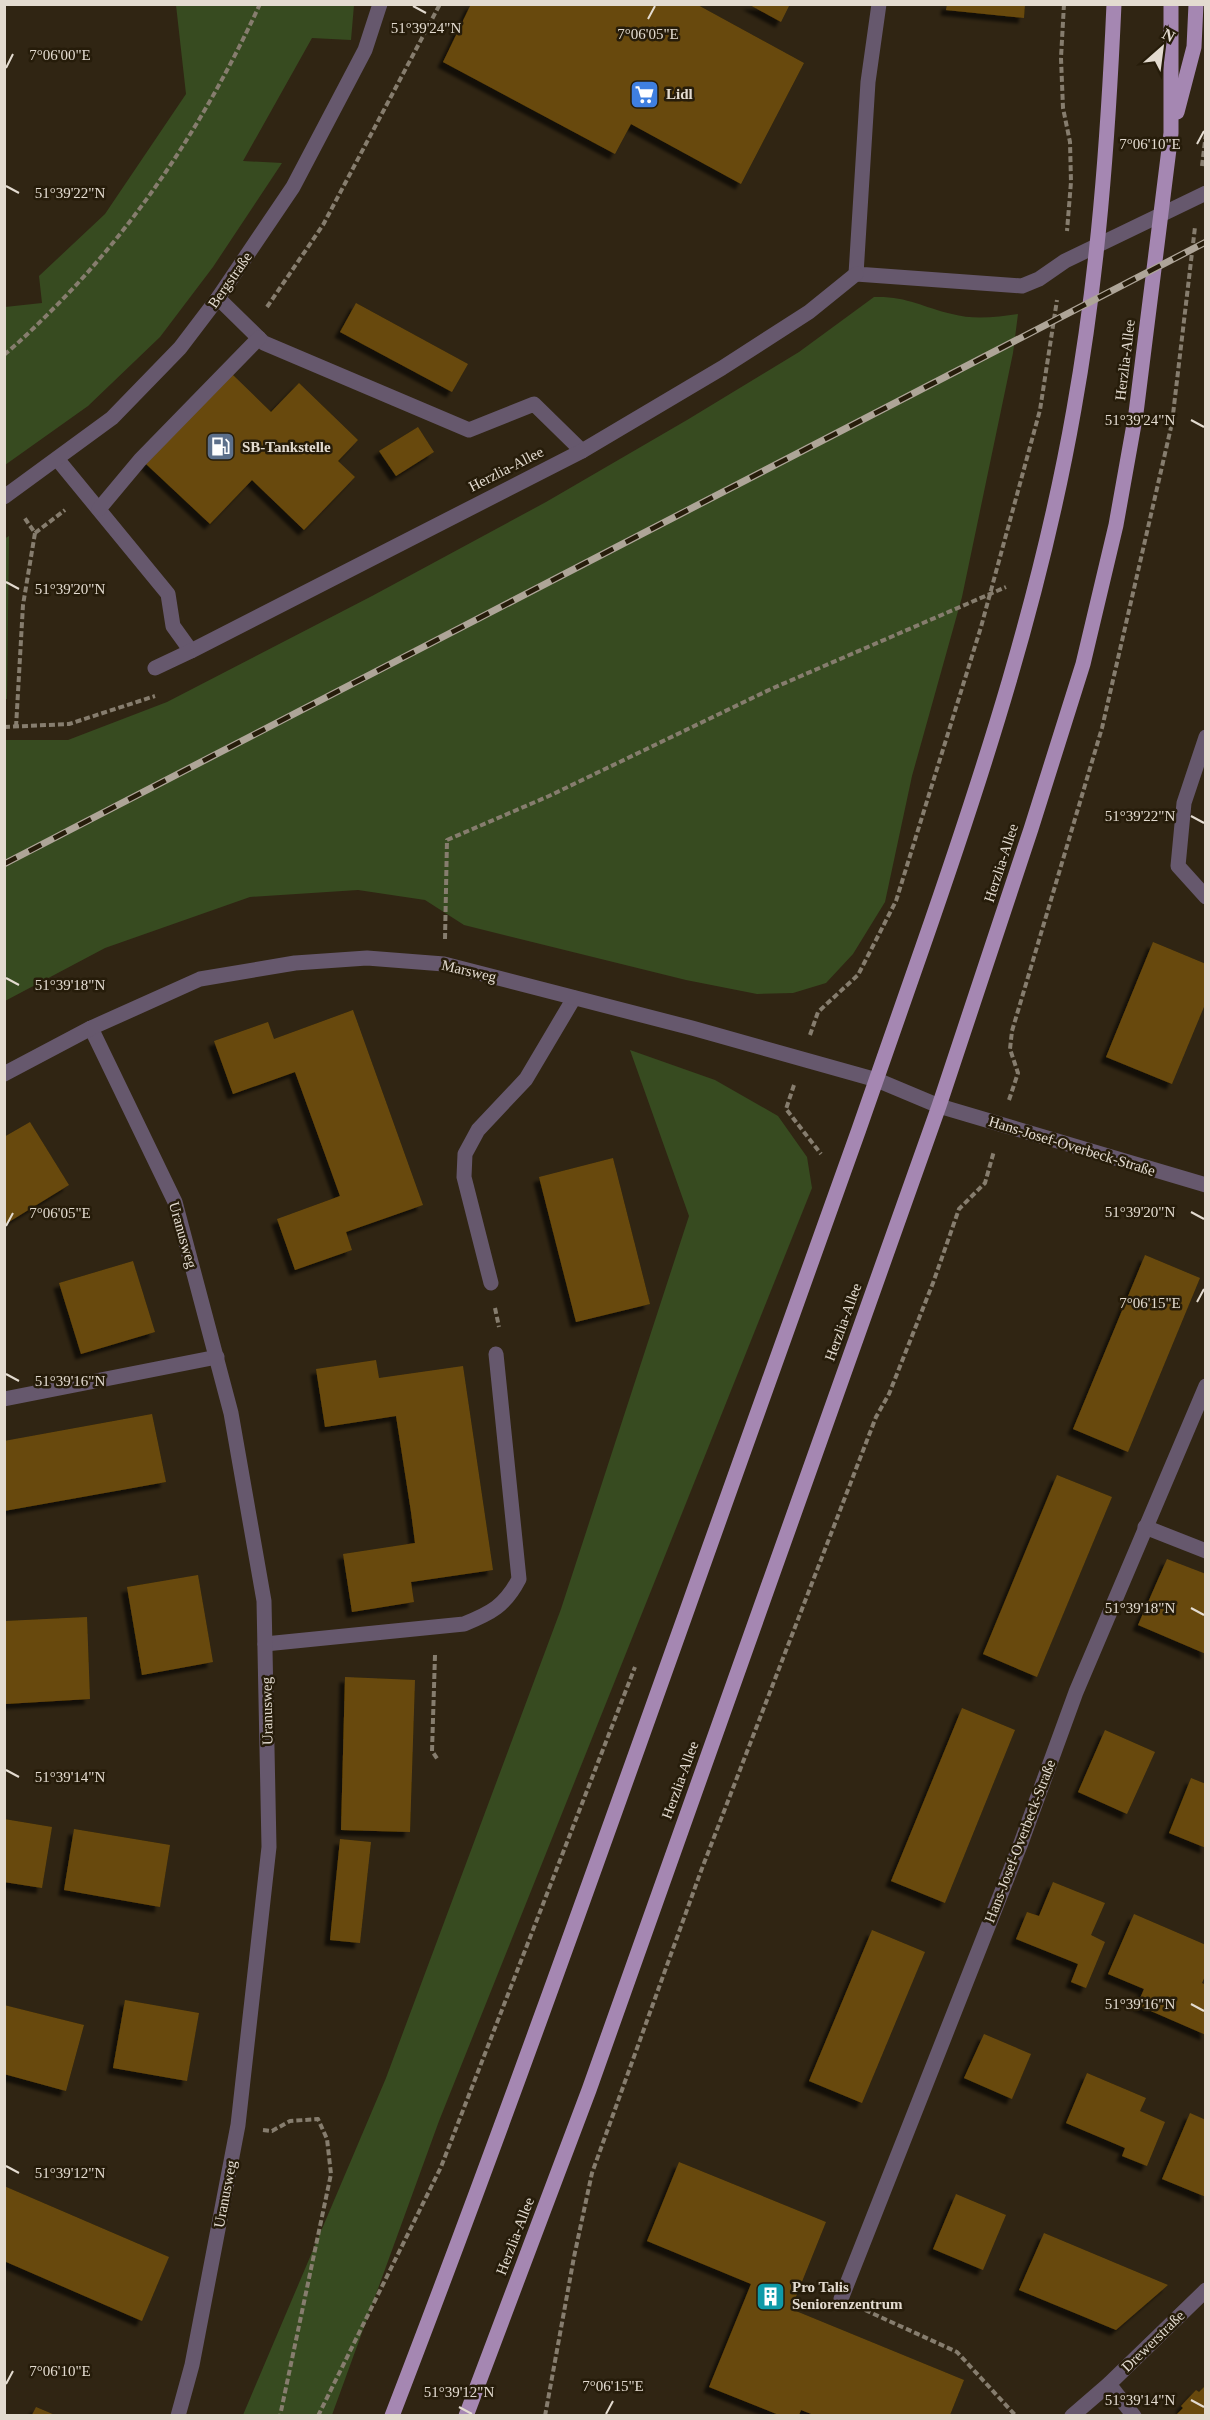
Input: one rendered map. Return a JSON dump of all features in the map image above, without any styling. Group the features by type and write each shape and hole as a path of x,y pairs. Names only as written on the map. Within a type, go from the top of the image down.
{"main road":[{"path":"392,2415 484,2176 877,1080 979,785 1039,573 1074,412 1095,273 1108,141 1114,4"},
{"name":"Herzlia-Allee","path":"466,2415 589,2090 939,1106 1028,840 1083,664 1116,525 1136,413 1171,133 1171,4"},
{"path":"1171,133 1194,47 1196,4"}],"street":[{"name":"Bergstraße","path":"4,497 58,460 112,418 180,348 218,298 293,187 365,50 380,4"},
{"path":"879,4 868,82 856,274 1022,286 1039,279 1065,261 1206,193"},
{"name":"Herzlia-Allee","path":"155,668 582,451 722,368 809,312 856,274"},
{"path":"218,298 264,343 469,430 534,404 582,451"},
{"path":"99,509 140,460 259,338"},
{"path":"58,460 168,594 173,626 191,651"},
{"path":"1206,737 1184,803 1178,866 1206,897"},
{"name":"Marsweg","path":"4,1074 91,1028 200,979 295,963 357,959 444,964 877,1080 939,1106"},
{"path":"491,1283 464,1177 465,1154 478,1130 526,1079 574,998"},
{"name":"Uranusweg","path":"91,1028 175,1202 231,1413 264,1601 269,1847 238,2125 192,2366 178,2415"},
{"name":"Hans-Josef-Overbeck-Straße","path":"939,1106 1206,1185"},
{"path":"265,1644 464,1624 491,1613 511,1595 519,1579 495,1354"},
{"path":"4,1399 217,1357"},
{"name":"Hans-Josef-Overbeck-Straße","path":"841,2299 1021,1843 1076,1692 1206,1386"},
{"path":"1145,1527 1206,1551"},
{"name":"Drewerstraße","path":"1072,2415 1109,2384 1206,2290"},
{"path":"1109,2384 1134,2415"}],"path":[{"path":"4,355 88,274 127,227 189,138 238,52 261,4"},
{"path":"1064,4 1061,58 1063,108 1070,142"},
{"path":"1202,169 1205,134"},
{"path":"546,2415 574,2257 592,2174 624,2083 701,1871 876,1417 889,1394 929,1293 959,1209 985,1183 1018,1073 1010,1049 1012,1031 1102,728 1172,423 1195,226"},
{"path":"823,1155 786,1109 818,1012 858,975 896,901 990,594 1040,410"},
{"path":"16,727 23,605 34,532"},
{"path":"444,964 447,840 549,796 771,689 1039,573"},
{"path":"4,727 69,724 165,692 155,668"},
{"path":"491,1283 499,1328 495,1354"},
{"path":"436,1627 432,1751 438,1760"},
{"path":"318,2415 441,2167 637,1663"},
{"path":"238,2125 272,2132 290,2121 318,2119 327,2139 331,2174 280,2415"},
{"path":"841,2299 957,2352 1016,2415"}],"green space":[{"path":"176,5 354,5 351,40 312,38 243,161 282,163 213,267 160,337 88,406 5,465 5,307 42,303 39,276 105,214 186,94"},
{"path":"874,297 905,300 968,317 1018,314 1013,353 962,597 912,776 885,902 853,954 826,983 793,993 757,994 686,980 464,925 425,900 358,890 250,897 105,948 5,1001 5,740 68,740 167,702 372,596 546,502 799,352"},
{"path":"9,536 7,699 4,699 4,539"},
{"path":"630,1050 715,1080 778,1116 807,1157 812,1188 439,2121 332,2415 243,2415 386,2078 561,1609 689,1216"}],"building":[{"name":"Lidl","path":"471,4 696,4 804,63 741,184 631,124 615,154 443,62"},
{"path":"748,4 790,4 781,22"},
{"path":"947,4 1025,4 1024,18 946,10"},
{"path":"356,303 468,364 452,392 340,332"},
{"path":"232,374 271,412 299,383 358,440 338,461 355,477 304,530 252,480 210,524 146,464"},
{"path":"418,427 434,452 396,476 379,451"},
{"path":"1153,942 1206,964 1206,1002 1172,1084 1106,1057"},
{"path":"353,1010 423,1205 346,1232 352,1250 295,1270 277,1219 340,1196 295,1072 233,1094 214,1041 268,1022 274,1039"},
{"path":"30,1122 69,1185 4,1225 4,1137"},
{"path":"613,1158 650,1304 576,1322 539,1177"},
{"path":"1145,1255 1200,1278 1128,1452 1073,1429"},
{"path":"133,1261 155,1332 81,1354 59,1283"},
{"path":"376,1360 379,1378 463,1366 493,1570 411,1582 414,1602 352,1612 343,1554 415,1543 411,1512 396,1416 325,1427 316,1369"},
{"path":"152,1414 166,1482 4,1511 4,1441"},
{"path":"1057,1475 1112,1497 1037,1677 983,1654"},
{"path":"1167,1559 1206,1574 1206,1654 1138,1625"},
{"path":"198,1575 213,1662 142,1675 127,1587"},
{"path":"87,1617 90,1699 5,1704 5,1621"},
{"path":"345,1677 415,1680 410,1832 341,1830"},
{"path":"962,1708 1015,1730 945,1903 891,1881"},
{"path":"1105,1730 1155,1752 1127,1814 1078,1792"},
{"path":"1191,1778 1206,1784 1206,1848 1169,1833"},
{"path":"4,1819 52,1827 42,1888 4,1882"},
{"path":"74,1829 170,1845 160,1907 64,1890"},
{"path":"340,1839 371,1842 360,1943 330,1940"},
{"path":"1053,1882 1105,1903 1091,1935 1105,1942 1086,1988 1071,1982 1078,1964 1016,1939 1027,1912 1039,1916"},
{"path":"1134,1914 1206,1945 1206,1974 1202,1983 1206,1985 1206,2035 1137,2005 1144,1989 1108,1974"},
{"path":"872,1930 925,1952 862,2103 809,2081"},
{"path":"125,2000 199,2013 187,2081 113,2068"},
{"path":"4,2005 84,2025 66,2091 4,2074"},
{"path":"984,2034 1031,2054 1012,2099 964,2078"},
{"path":"1087,2073 1146,2098 1140,2111 1165,2122 1147,2166 1122,2156 1125,2148 1066,2123"},
{"path":"1190,2113 1206,2120 1206,2197 1162,2179"},
{"name":"Pro Talis Seniorenzentrum","path":"679,2162 826,2222 791,2309 964,2380 950,2415 814,2415 801,2410 799,2415 779,2415 709,2387 751,2284 647,2241"},
{"path":"4,2186 169,2257 142,2321 4,2261"},
{"path":"956,2194 1006,2215 983,2270 933,2249"},
{"path":"1044,2233 1168,2285 1116,2330 1019,2290"},
{"path":"1206,2385 1206,2415 1176,2415 1196,2390 1199,2392"},
{"path":"36,2407 55,2415 32,2415"}],"railway":[{"path":"4,864 1206,242"}],"place":[{"name":"Lidl","path":"645,94"},
{"name":"SB-Tankstelle","path":"221,447"},
{"name":"Pro Talis Seniorenzentrum","path":"771,2296"}]}
